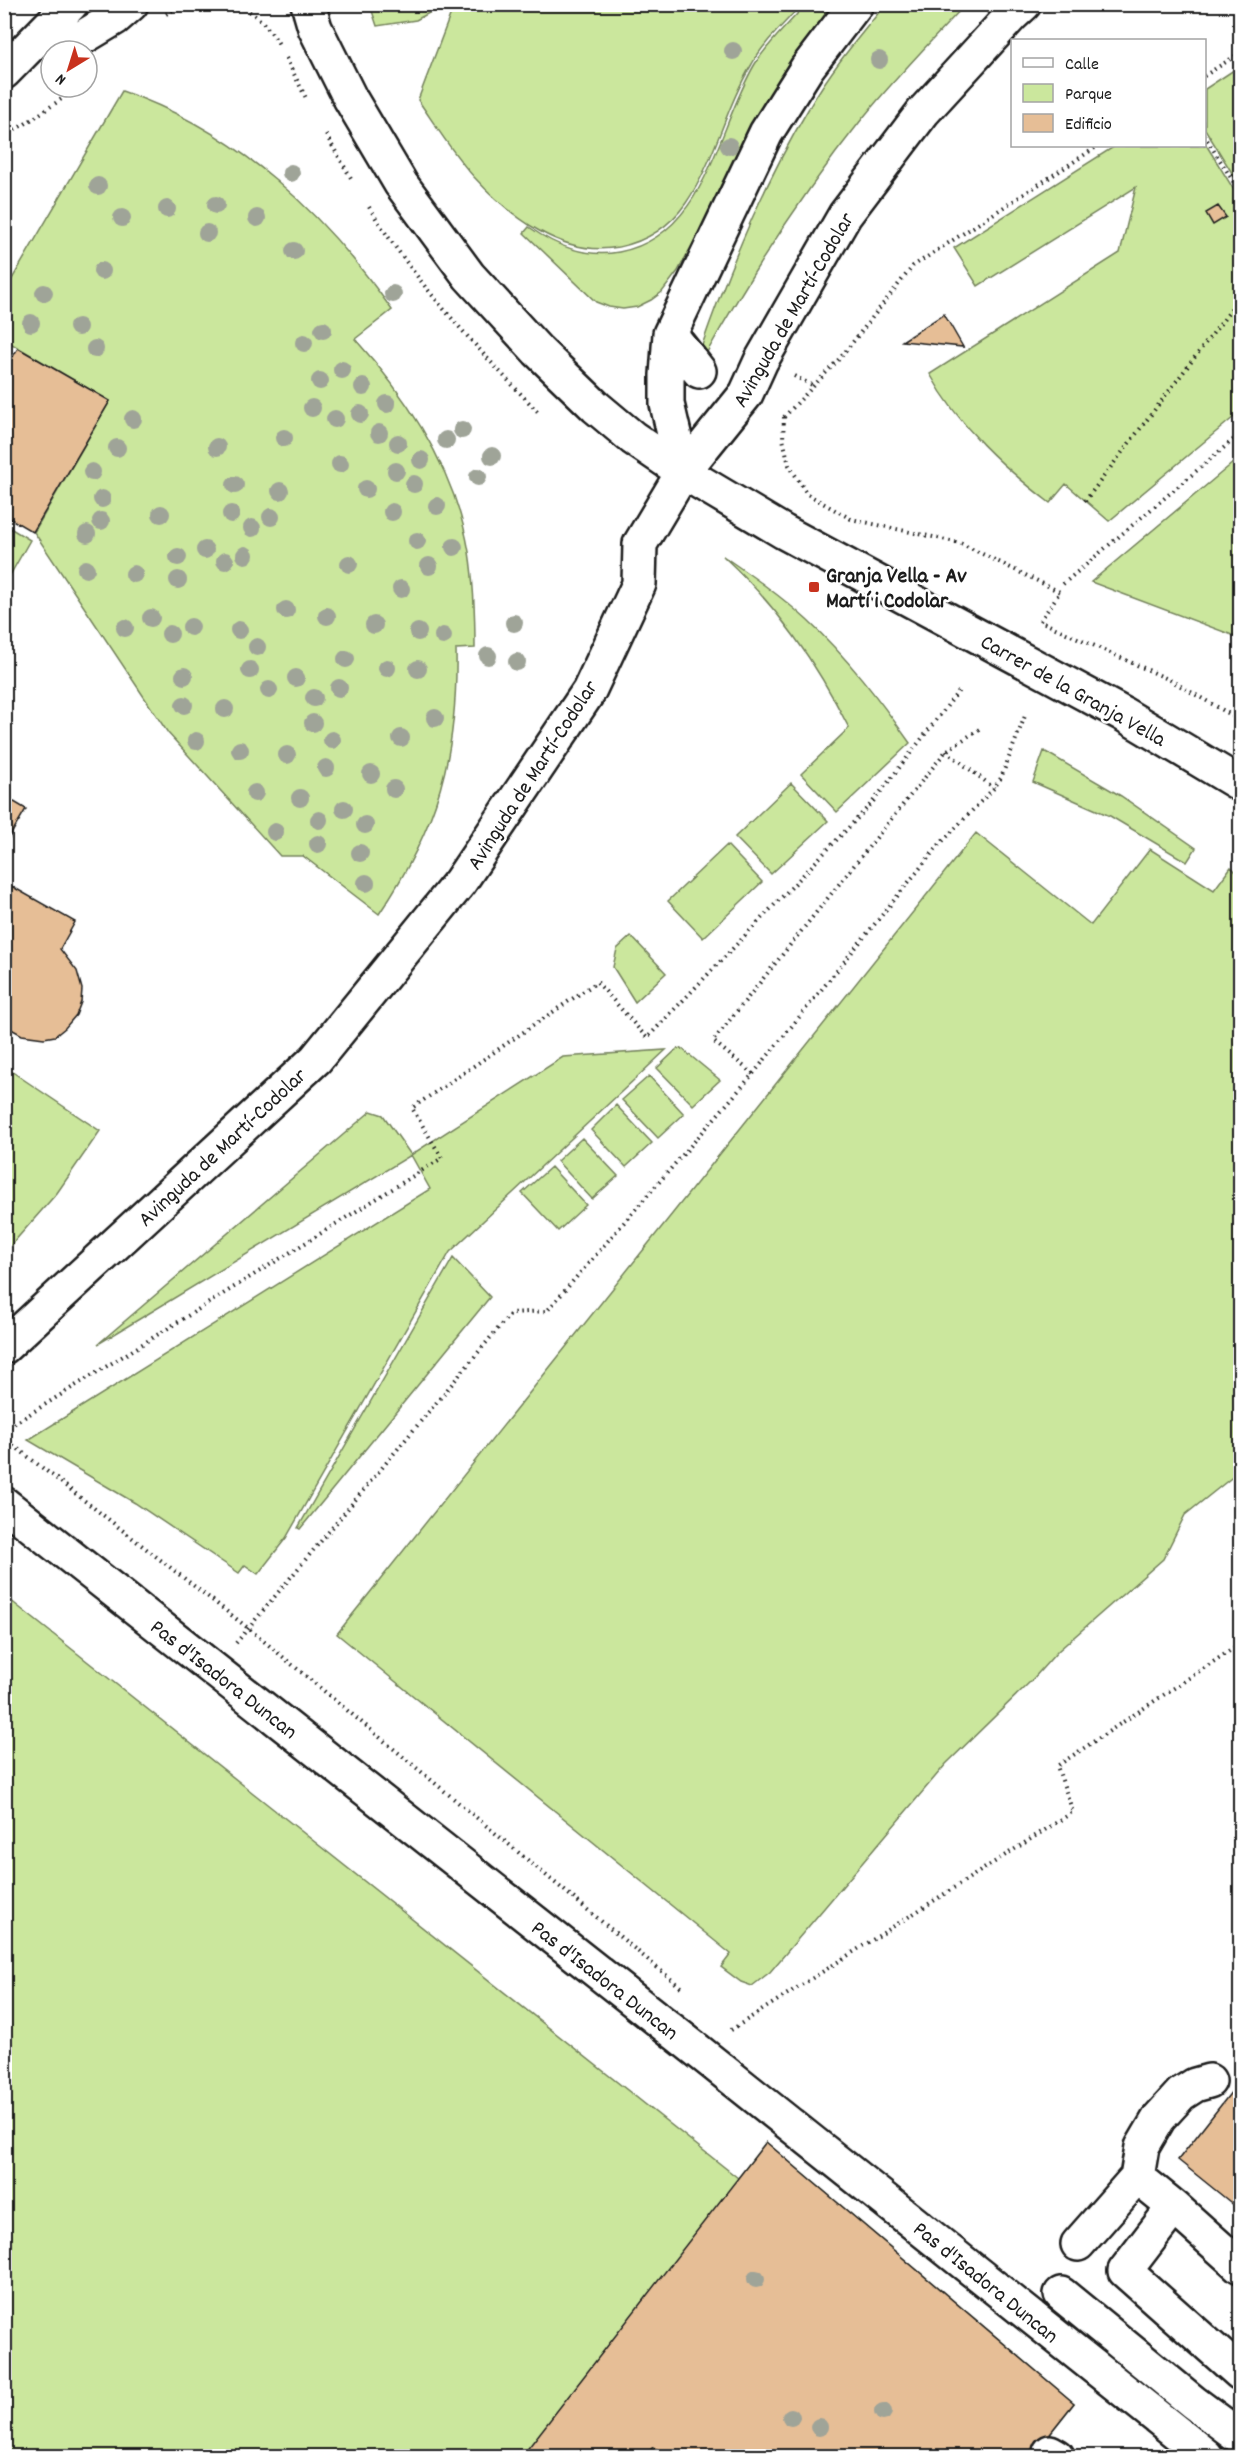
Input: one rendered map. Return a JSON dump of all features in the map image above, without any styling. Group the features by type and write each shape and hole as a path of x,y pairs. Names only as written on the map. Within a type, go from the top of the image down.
{"street":[{"path":"4,72 71,4"},
{"path":"80,39 116,18 131,4"},
{"path":"281,4 312,16"},
{"path":"683,472 667,404 670,334 766,133 807,68 856,4"},
{"name":"Avinguda de Martí-Codolar","path":"4,1347 316,1059 460,882 589,691 639,584 640,544 683,472 746,394 761,360 845,215 923,112 1024,4"},
{"name":"Carrer de la Granja Vella","path":"312,16 350,98 401,184 469,276 538,351 633,438 683,472 784,532 1123,714 1240,784"},
{"path":"4,83 39,63"},
{"path":"670,334 699,370"},
{"name":"Pas d'Isadora Duncan","path":"4,1504 698,2051 1206,2457"},
{"path":"1078,2244 1137,2176 1142,2147 1159,2118 1182,2094 1195,2085 1209,2081"},
{"path":"1137,2176 1240,2266"},
{"path":"1174,2207 1125,2271 1234,2367 1193,2402"},
{"path":"1061,2294 1193,2402 1240,2437"}],"path":[{"path":"1206,75 1240,53"},
{"path":"4,135 25,124 61,99"},
{"path":"1206,138 1240,192"},
{"path":"791,374 814,386 842,357 913,266 1096,147"},
{"path":"1085,501 1240,298"},
{"name":"Carrer de la Granja Vella","path":"814,386 784,417 783,439 789,465 807,494 851,519 960,543 1060,592 1040,621 1170,680 1240,720"},
{"path":"1063,584 1240,434"},
{"path":"4,1430 442,1158 412,1108 597,982 647,1038 872,803 962,688"},
{"path":"215,1669 511,1313 547,1311 753,1074 938,846 994,788 1001,778 1025,716"},
{"path":"753,1074 713,1041 946,751 981,728"},
{"path":"946,751 994,788"},
{"path":"4,1438 248,1628 686,1991"},
{"path":"698,2051 1073,1812 1057,1766 1240,1644"},
{"path":"723,2022 732,2029"}],"green space":[{"path":"370,4 444,5 416,20 377,26"},
{"path":"454,4 801,5 769,40 752,64 734,98 705,170 680,211 648,237 619,247 598,249 558,240 539,231 504,206 466,168 418,100"},
{"path":"805,5 841,5 763,114 678,271 662,292 637,307 623,309 596,302 524,233 529,227 571,249 606,253 619,252 649,242 672,225 690,202 705,176 755,64 772,41"},
{"path":"885,5 965,5 912,61 840,147 779,234 741,293 706,354 700,351 748,227 792,137 826,81"},
{"path":"1240,66 1240,186 1206,131 1206,88"},
{"path":"122,91 164,108 203,128 240,152 307,208 365,274 392,310 355,339 394,386 412,412 441,465 453,493 469,552 475,648 456,649 453,722 440,788 430,820 416,851 379,914 303,856 280,856 168,733 34,532 110,401 5,340 5,291"},
{"path":"1206,145 1234,190 1240,186 1240,412 1109,521 1066,484 1050,503 999,460 968,429 930,374 1120,253 1136,187 978,286 954,248 1113,147 1206,147"},
{"path":"1240,457 1240,638 1091,582"},
{"path":"5,525 30,540 5,584"},
{"path":"723,556 777,594 822,634 862,679 910,743 837,812 801,774 849,728 823,680 794,636 761,595"},
{"path":"1044,751 1121,796 1196,848 1187,862 1110,816 1033,782"},
{"path":"791,783 828,821 771,874 735,837"},
{"path":"976,833 1091,925 1150,849 1214,890 1231,867 1240,876 1240,1471 1185,1515 1163,1559 1058,1651 1032,1680 946,1764 770,1972 752,1986 741,1982 721,1967 731,1954 337,1634"},
{"path":"727,845 762,882 703,938 668,901"},
{"path":"631,936 666,973 635,1002 613,967 617,949"},
{"path":"681,1048 720,1080 693,1105 657,1068"},
{"path":"666,1050 450,1252 286,1538 258,1574 245,1565 239,1573 135,1503 28,1440 430,1189 411,1155 563,1057"},
{"path":"5,1067 100,1131 57,1193 5,1252"},
{"path":"649,1076 684,1114 658,1138 622,1100"},
{"path":"616,1105 652,1143 626,1167 591,1130"},
{"path":"371,1111 383,1115 411,1155 98,1344"},
{"path":"582,1138 618,1176 592,1199 557,1161"},
{"path":"551,1167 586,1205 558,1231 522,1193"},
{"path":"453,1258 490,1297 300,1529 298,1528"},
{"path":"5,1596 738,2178 766,2142 1074,2403 1032,2456 5,2456"}],"building":[{"path":"1218,206 1226,217 1213,225 1206,213"},
{"path":"944,314 963,347 902,341"},
{"path":"18,348 110,401 33,532 4,515 4,371"},
{"path":"4,796 26,809 4,846"},
{"path":"4,882 75,922 60,949 77,971 82,989 81,1002 76,1015 55,1036 44,1038 22,1035 4,1025"},
{"path":"1240,2081 1240,2210 1178,2160"},
{"path":"766,2142 1074,2403 1032,2456 664,2456 653,2447 645,2456 522,2456"}],"place":[{"name":"Granja Vella - Av Martí i Codolar","path":"814,587"}]}
